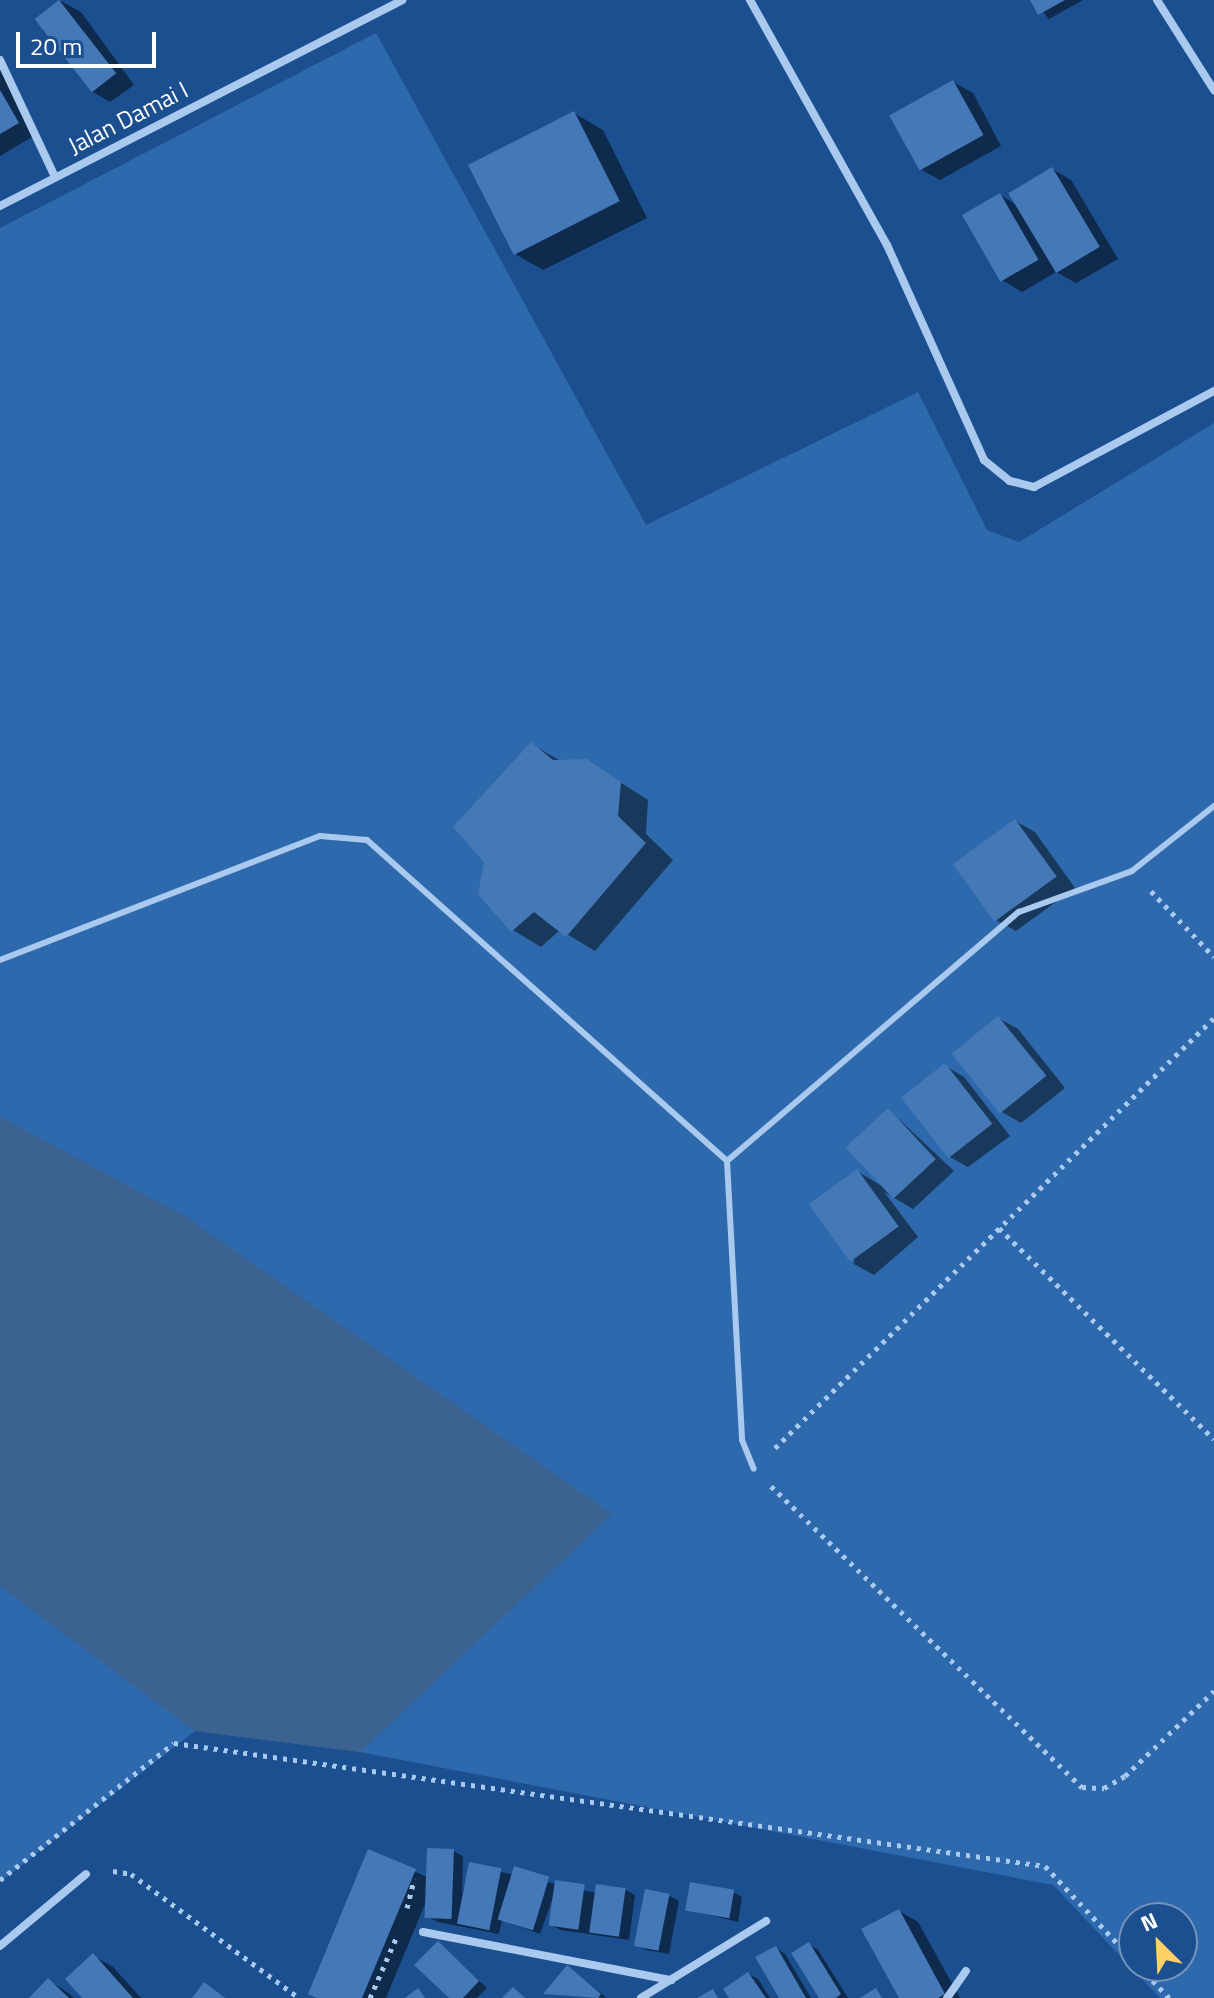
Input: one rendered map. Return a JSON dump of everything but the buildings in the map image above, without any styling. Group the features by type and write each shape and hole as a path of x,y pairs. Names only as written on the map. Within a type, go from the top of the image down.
{"street":[{"name":"Jalan Damai I","path":"0,206 402,0"},
{"path":"750,0 887,245 984,460 1010,481 1034,487 1214,391"},
{"path":"1157,0 1214,90"},
{"path":"0,60 55,177"},
{"path":"0,1946 86,1874"},
{"path":"641,1998 766,1921"},
{"path":"423,1932 671,1980"},
{"path":"947,1998 966,1971"}],"lane":[{"path":"727,1161 1019,912 1132,871 1214,806"},
{"path":"0,960 320,836 367,840 727,1161 742,1440 754,1469"}],"path":[{"path":"1132,871 1214,957"},
{"path":"1214,1018 754,1469 1082,1787 1104,1788 1125,1776 1214,1691"},
{"path":"999,1228 1214,1439"},
{"path":"0,1880 174,1743 1045,1866 1118,1944"},
{"path":"86,1874 131,1874 299,1998"},
{"path":"1154,1982 1169,1998"}],"shaded area":[{"path":"376,33 646,525 918,392 987,530 1019,542 1214,423 1214,1998 1160,1998 1145,1982 1198,1982 1198,1902 1118,1902 1118,1954 1053,1885 360,1752 195,1731 0,1882 0,228"},
{"path":"0,1117 186,1217 612,1514 360,1752 195,1731 0,1586"}]}
